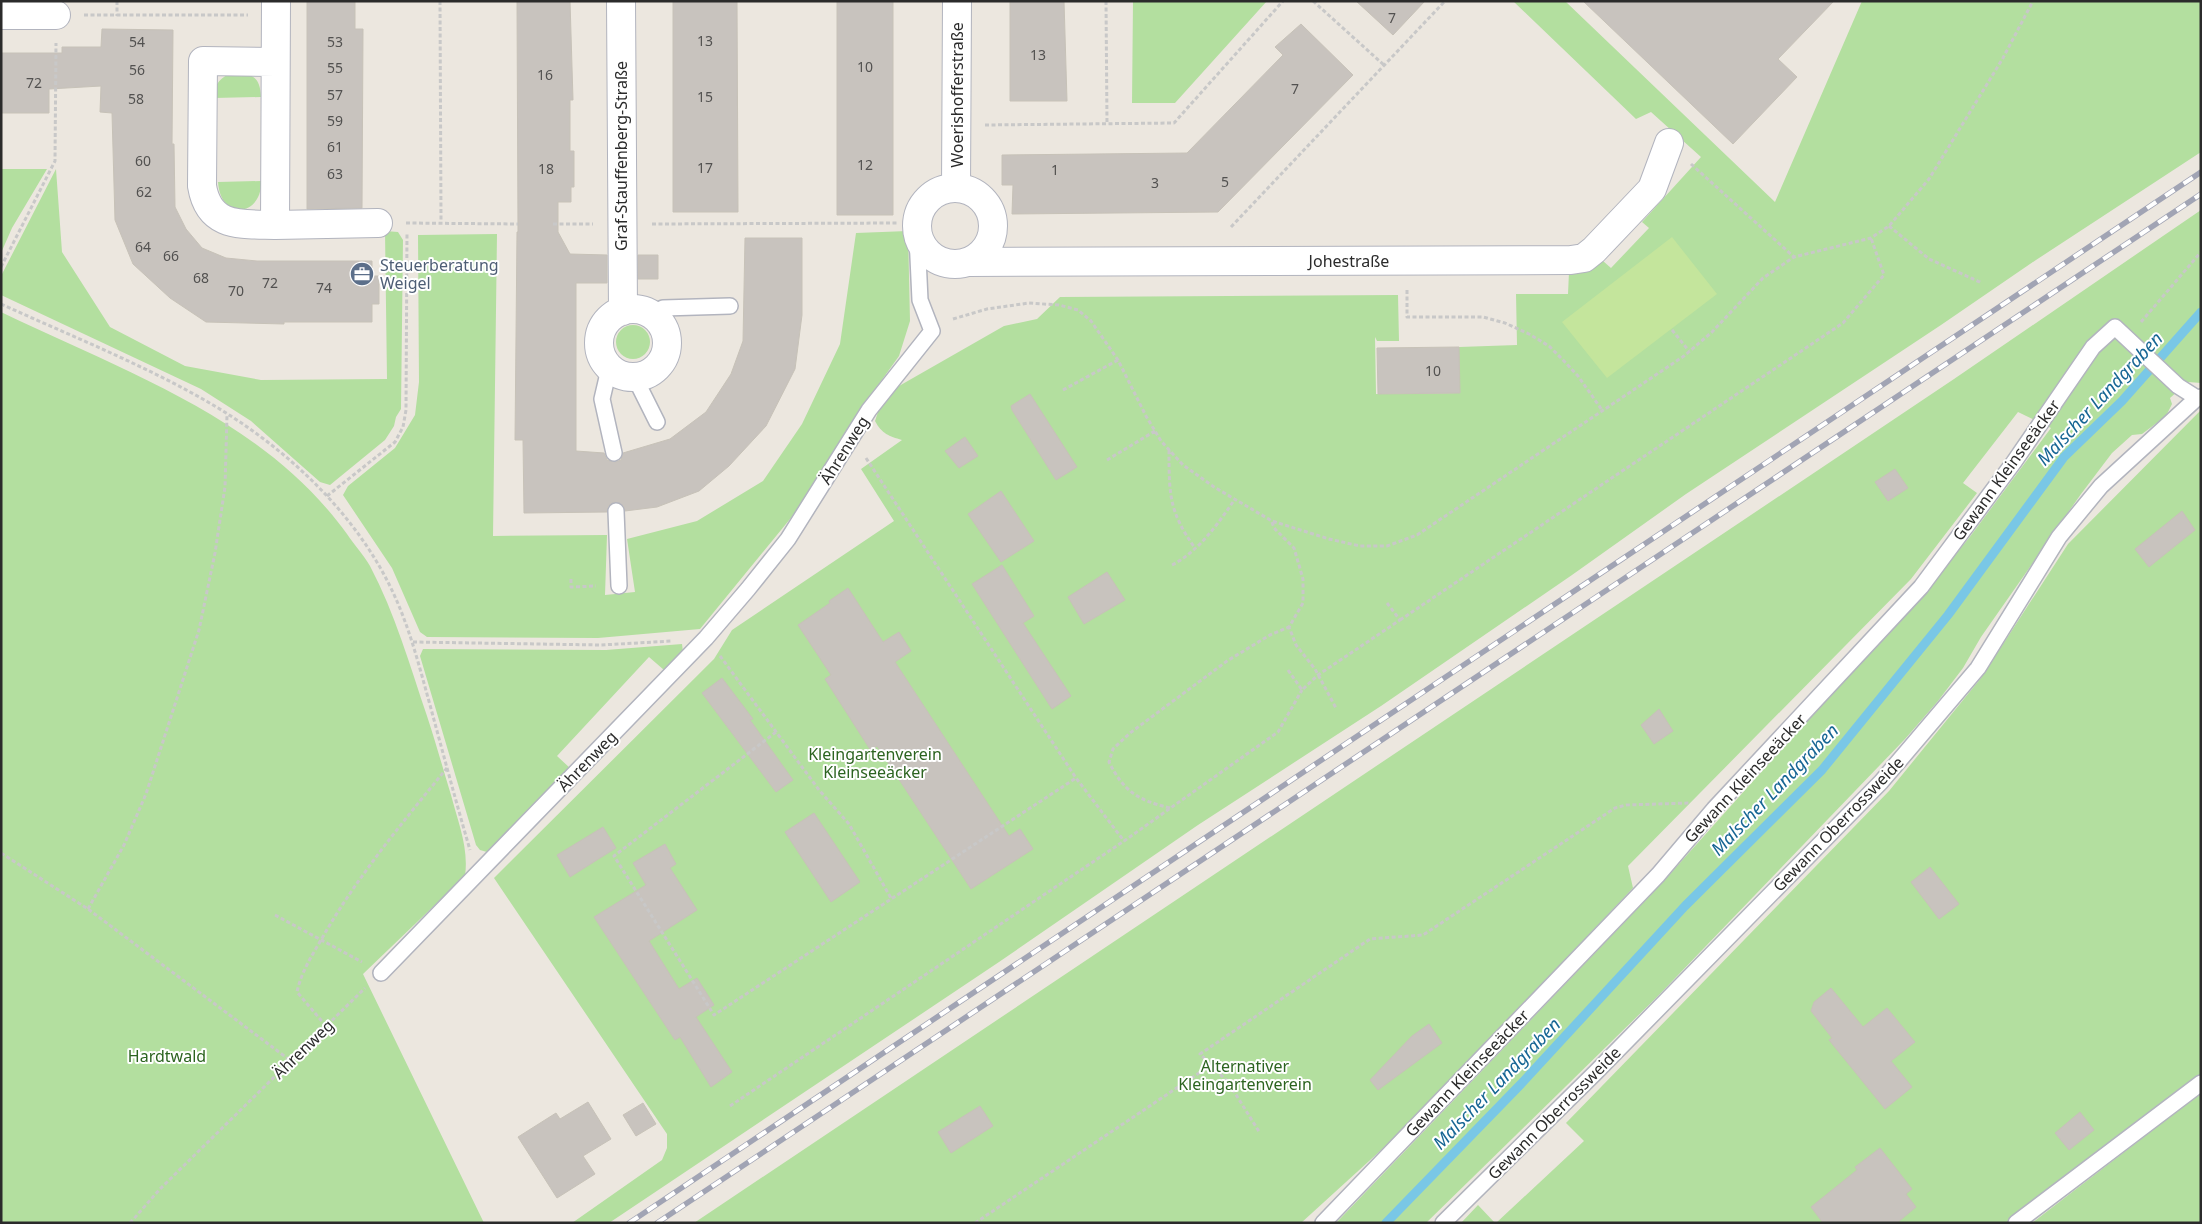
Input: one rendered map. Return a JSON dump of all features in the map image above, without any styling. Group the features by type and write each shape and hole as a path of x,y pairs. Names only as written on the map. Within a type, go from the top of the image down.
{"street":[{"name":"Graf-Stauffenberg-Straße","path":"621,1 623,311"},
{"name":"Woerishofferstraße","path":"956,188 957,1"},
{"path":"275,224 276,8"},
{"path":"1,15 56,15"},
{"path":"275,62 203,61 202,182 204,199 221,219 235,224 378,223"},
{"name":"Johestraße","path":"967,262 1571,260 1584,258 1594,250 1652,189 1669,143"},
{"name":"Woerishofferstraße","path":"917,230 919,212 926,201 939,192 956,188 974,193 984,202 996,218 991,239 980,254 967,262"},
{"path":"917,230 932,256 943,262 957,264 967,262"},
{"path":"637,309 650,314 656,318 664,330 666,351 664,358 649,374 636,378 621,376 609,368 601,357 599,336 610,317 623,311 637,309"}],"lane":[{"path":"917,230 920,300 932,331"},
{"path":"650,314 663,308 730,306"},
{"name":"Gewann Kleinseeäcker","path":"1323,1223 1658,875 1714,809 1921,587 2014,462 2093,347 2115,327 2132,341"},
{"name":"Ährenweg","path":"381,972 706,638 788,540 869,410 932,331"},
{"path":"2132,341 2178,386 2199,398"},
{"path":"609,368 602,399 614,453"},
{"path":"636,378 657,422"},
{"name":"Gewann Oberrossweide","path":"1443,1223 1596,1072 1881,782 1978,668 2064,530 2101,486 2199,398"},
{"path":"616,511 619,586"},
{"path":"2016,1223 2201,1082"}],"path":[{"path":"117,1 117,16"},
{"path":"440,1 441,222"},
{"path":"1106,1 1107,124"},
{"path":"957,126 1174,123 1283,1"},
{"path":"1313,1 1385,66"},
{"path":"1230,228 1445,1"},
{"path":"932,331 948,321 987,309 1029,303 1059,305 1078,310 1091,321 1118,360 1155,431 1183,465 1214,487 1272,521 1329,540 1360,546 1387,546 1416,535 1690,351 1712,332 1763,278 1794,257 1871,238 1889,226 1929,179 2003,58 2033,1"},
{"path":"1,267 55,161 56,15 117,16 276,8"},
{"path":"1669,143 1794,257"},
{"path":"327,496 395,442 403,427 406,410 408,222"},
{"path":"378,223 518,224"},
{"path":"553,224 917,230"},
{"path":"1889,226 1929,259 1982,283"},
{"path":"730,1106 1124,841 1278,732 1302,690 1318,675 1843,323 1884,275 1871,238"},
{"path":"2132,341 2201,252"},
{"path":"1,304 172,383 227,414 255,432 327,496 375,559 395,598 413,642 478,874"},
{"path":"1407,317 1483,317 1505,323 1529,334 1549,346 1564,360 1602,410"},
{"path":"1672,330 1690,351"},
{"path":"1063,390 1118,360"},
{"path":"88,909 124,846 146,794 199,630 215,553 225,487 227,414"},
{"path":"1106,460 1155,431"},
{"path":"1170,450 1169,481 1174,514 1195,548"},
{"path":"868,461 1076,778 1124,841"},
{"path":"1172,565 1187,557 1218,524 1236,499"},
{"path":"1170,808 1153,804 1132,794 1117,779 1109,762 1113,749 1130,733 1227,661 1270,635 1289,627 1303,603 1303,579 1294,548 1274,528 1272,521"},
{"path":"572,579 572,587 619,586"},
{"path":"1387,603 1400,620"},
{"path":"1289,627 1296,645 1318,675 1336,708"},
{"path":"413,642 601,645 706,638"},
{"path":"721,658 819,790 849,824 892,900"},
{"path":"1288,670 1302,690"},
{"path":"776,732 614,856 714,1015 1076,778"},
{"path":"326,1026 297,992 300,978 333,919 385,844 448,768"},
{"path":"1260,1133 1228,1082 1200,1054 1370,939 1423,935 1615,808 1626,805 1689,803"},
{"path":"1,853 88,909 291,1061"},
{"path":"275,915 381,972"},
{"name":"Ährenweg","path":"130,1223 160,1189 381,972"},
{"path":"975,1223 1211,1065"}],"green space":[{"path":"1133,1 1267,1 1175,103 1132,103"},
{"name":"Kleingartenverein Kleinseeäcker","path":"1513,1 1565,1 1775,202 1862,1 2201,1 2201,152 1686,494 1381,706 1198,825 999,962 609,1223 572,1223 662,1160 667,1148 667,1134 494,878 714,659 732,630 894,521 861,469 902,440 886,434 875,421 881,403 892,390 1004,326 1037,319 1060,297 1398,295 1399,341 1377,341 1375,337 1376,394 1459,393 1459,347 1517,345 1516,294 1568,294 1569,272 1590,269 1603,261 1611,268 1649,228 1642,222 1701,157 1651,112 1636,119"},
{"path":"234,72 246,74 254,78 259,85 261,97 214,98 215,88 219,81"},
{"path":"1,169 47,169 12,228 1,253"},
{"path":"56,169 62,252 110,327 185,366 261,380 387,379 385,231 398,232 403,240 401,409 396,417 394,426 385,440 330,485 320,482 251,421 201,389 1,295 1,276"},
{"path":"261,181 260,192 256,201 249,207 241,210 233,209 226,204 221,195 218,182"},
{"name":"Alternativer Kleingartenverein","path":"2201,210 2201,383 2188,382 2170,398 2172,404 2166,416 2142,434 2132,435 2112,453 1981,637 1963,668 1938,701 1905,739 1656,998 1426,1223 1336,1223 1661,884 1814,713 1888,635 1969,538 2051,428 2018,412 1963,483 1977,493 1911,579 1628,866 1633,888 1413,1121 1301,1223 694,1223 1954,379"},
{"path":"908,231 910,321 899,356 861,409 817,486 700,629 598,638 427,637 420,632 392,568 343,495 348,486 395,448 415,415 419,382 418,235 497,234 493,536 607,535 605,595 635,592 627,539 697,521 763,481 802,424 840,344 856,233"},
{"path":"1672,237 1717,294 1607,378 1562,322"},
{"name":"Hardtwald","path":"1,312 143,378 189,402 233,429 275,459 313,494 347,534 370,566 395,621 430,726 462,835 466,866 465,876 363,974 484,1223 1,1223"},
{"path":"633,325 645,330 650,342 645,354 633,359 621,354 616,342 621,330"},
{"path":"2201,410 2201,1075 2008,1223 1496,1223 1584,1141 1566,1123 1889,791 1981,678 2068,544"},
{"path":"682,644 683,652 664,670 649,657 557,756 571,769 487,852 480,850 476,845 420,656 423,649 606,650"},
{"path":"2201,1093 2201,1223 2032,1223"},
{"path":"1478,1205 1495,1223 1461,1223"}],"building":[{"path":"307,1 355,1 355,29 363,29 362,208 307,209"},
{"path":"517,1 570,1 573,100 570,100 570,151 574,151 574,187 571,187 571,202 558,202 558,232 570,254 607,255 607,283 576,283 576,451 604,453 607,460 616,462 621,460 623,453 670,439 706,412 731,374 743,341 745,238 802,238 802,315 795,369 766,426 729,466 699,491 657,507 625,511 624,506 615,502 608,506 607,512 524,513 523,440 515,440 518,232"},
{"path":"673,1 737,1 738,212 673,212"},
{"path":"837,1 893,1 893,215 837,215"},
{"path":"1010,1 1064,1 1067,101 1010,101"},
{"path":"1356,1 1425,1 1393,35"},
{"path":"1583,1 1834,1 1778,59 1797,77 1733,144"},
{"path":"1301,24 1353,75 1218,212 1012,214 1013,185 1002,185 1002,155 1187,153 1283,55 1275,47"},
{"path":"102,29 173,30 172,144 174,144 175,207 186,229 202,248 226,258 257,261 372,261 372,276 379,276 379,304 372,304 372,322 284,322 284,324 206,322 170,298 133,264 115,220 112,113 100,112 101,86 49,89 49,113 1,113 1,53 62,53 62,47 101,47"},
{"path":"638,255 658,255 658,279 638,279"},
{"path":"1459,347 1460,393 1378,394 1377,348"},
{"path":"1030,394 1077,467 1056,480 1012,410 1011,406"},
{"path":"965,437 978,456 959,468 945,451"},
{"path":"1895,469 1908,488 1888,501 1875,482"},
{"path":"1001,491 1034,541 1001,562 968,514"},
{"path":"2182,511 2195,530 2149,567 2135,549"},
{"path":"1002,565 1034,616 1023,623 1071,696 1052,709 972,584"},
{"path":"1107,572 1125,600 1084,624 1068,597"},
{"path":"848,588 883,642 899,632 911,651 895,662 1009,836 1020,829 1033,849 971,889 877,746 871,751 825,679 831,675 798,625"},
{"path":"722,678 753,719 750,720 793,780 776,792 702,693"},
{"path":"1659,709 1673,731 1654,744 1641,725"},
{"path":"814,813 860,882 831,902 785,832"},
{"path":"603,827 616,848 570,877 557,855"},
{"path":"665,844 676,864 670,868 697,910 649,941 679,989 697,978 714,1005 696,1017 732,1072 711,1087 680,1037 675,1040 594,917 646,885 633,863"},
{"path":"1930,867 1959,904 1939,919 1911,882"},
{"path":"1831,988 1863,1027 1887,1008 1915,1042 1891,1061 1912,1087 1885,1109 1829,1040 1832,1038 1811,1011 1814,1002"},
{"path":"1429,1024 1442,1043 1378,1090 1370,1080 1412,1036"},
{"path":"588,1102 611,1139 583,1156 595,1174 557,1198 518,1137 556,1113 560,1119"},
{"path":"643,1103 656,1124 636,1136 623,1115"},
{"path":"980,1106 993,1126 951,1153 938,1132"},
{"path":"2080,1112 2094,1130 2069,1150 2055,1133"},
{"path":"1880,1148 1912,1189 1906,1194 1916,1207 1897,1223 1823,1223 1811,1207 1857,1170 1855,1167"}],"waterway":[{"name":"Malscher Landgraben","path":"1386,1223 1521,1084 1685,906 1822,770 1948,615 2064,457 2122,401 2201,312"}],"railway":[{"path":"629,1223 2201,172"},
{"path":"657,1223 2201,194"}],"place":[{"name":"Steuerberatung Weigel","path":"362,274"}]}
